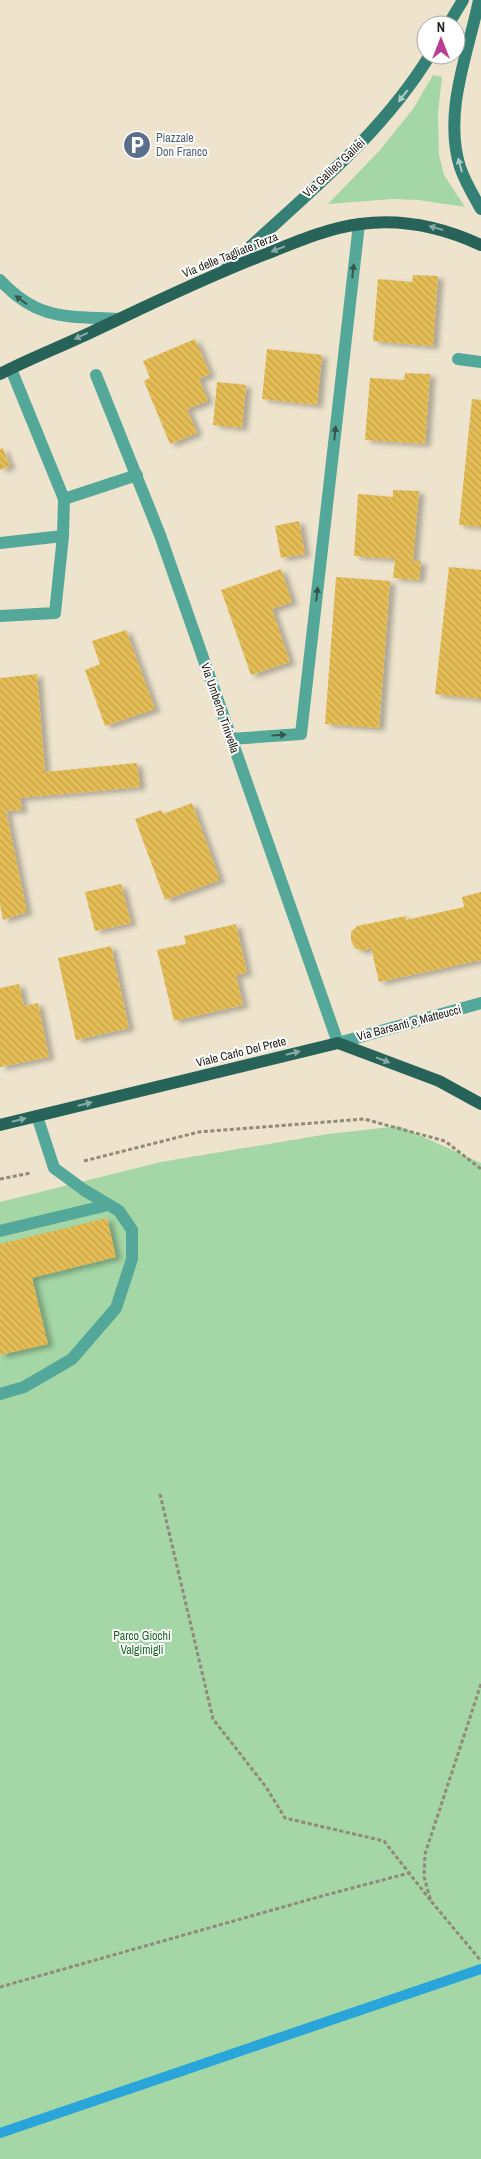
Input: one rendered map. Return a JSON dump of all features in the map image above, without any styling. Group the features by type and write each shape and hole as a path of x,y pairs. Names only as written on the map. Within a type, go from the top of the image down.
{"main road":[{"path":"454,15 463,0"},
{"path":"479,0 458,94 454,130 460,166 465,181 481,208"},
{"name":"Via Galileo Galilei","path":"226,269 349,157 390,112 412,84 424,65"},
{"name":"Via delle Tagliate Terza","path":"5,371 226,269 320,233 359,224 388,221 426,225 481,245"},
{"path":"338,1042 439,1080 481,1104"},
{"name":"Viale Carlo Del Prete","path":"0,1125 338,1042"}],"street":[{"path":"231,739 302,734 359,224"},
{"path":"0,280 13,294 42,312 58,315 118,319"},
{"path":"458,359 481,362"},
{"path":"0,616 55,613 63,536 64,499 5,371"},
{"name":"Via Umberto Tinivella","path":"96,375 160,535 338,1042"},
{"path":"64,499 137,475"},
{"path":"0,543 63,536"},
{"name":"Via Barsanti e Matteucci","path":"338,1042 481,1003"},
{"path":"0,1394 24,1387 72,1360 116,1308 132,1258 132,1230 119,1211 54,1168 37,1116"},
{"path":"0,1231 108,1205"}],"path":[{"path":"0,1179 54,1168 199,1132 364,1118 445,1141 481,1169"},
{"path":"160,1494 214,1719 266,1787 285,1818 384,1841 481,1962"},
{"path":"432,1901 424,1877 425,1854 481,1684"},
{"path":"0,1987 313,1898 410,1874"}],"green space":[{"path":"433,75 442,77 438,113 439,155 444,175 465,207 418,200 392,199 328,204 380,150 413,109"},
{"name":"Parco Giochi Valgimigli","path":"399,1126 481,1163 481,2159 0,2159 0,1202 161,1162 328,1134"}],"building":[{"path":"413,275 438,276 433,346 373,341 378,279 412,282"},
{"path":"195,339 210,374 199,379 208,401 187,409 197,433 170,444 144,381 150,378 143,361"},
{"path":"267,349 322,355 317,405 262,399"},
{"path":"405,373 430,374 425,444 365,440 370,378 404,380"},
{"path":"217,382 246,385 242,428 213,425"},
{"path":"472,399 481,400 481,527 459,525"},
{"path":"3,448 10,466 0,470 0,449"},
{"path":"393,490 419,491 413,561 421,561 419,580 393,578 395,559 354,556 358,494 393,497"},
{"path":"299,521 305,554 281,558 275,526"},
{"path":"449,567 481,570 481,699 435,694"},
{"path":"281,569 292,602 272,609 290,662 251,675 221,590"},
{"path":"336,577 390,581 379,728 325,724"},
{"path":"126,630 155,709 105,726 85,670 100,664 92,641"},
{"path":"37,674 45,772 137,763 140,787 20,798 22,810 6,811 27,912 3,920 0,904 0,678"},
{"path":"192,803 220,880 165,900 135,819 161,810 163,814"},
{"path":"121,884 131,923 95,931 85,892"},
{"path":"481,892 481,960 379,982 371,948 362,951 355,948 351,941 351,932 357,926 406,916 406,920 464,907 462,897"},
{"path":"236,924 247,973 236,975 243,1005 174,1021 157,950 186,944 184,936"},
{"path":"111,946 129,1028 76,1040 58,958"},
{"path":"19,984 24,1006 38,1003 49,1057 0,1067 0,988"},
{"path":"107,1218 116,1257 32,1278 48,1344 0,1355 0,1244"}],"waterway":[{"path":"0,2133 481,1969"}],"place":[{"name":"Piazzale Don Franco","path":"137,145"}]}
